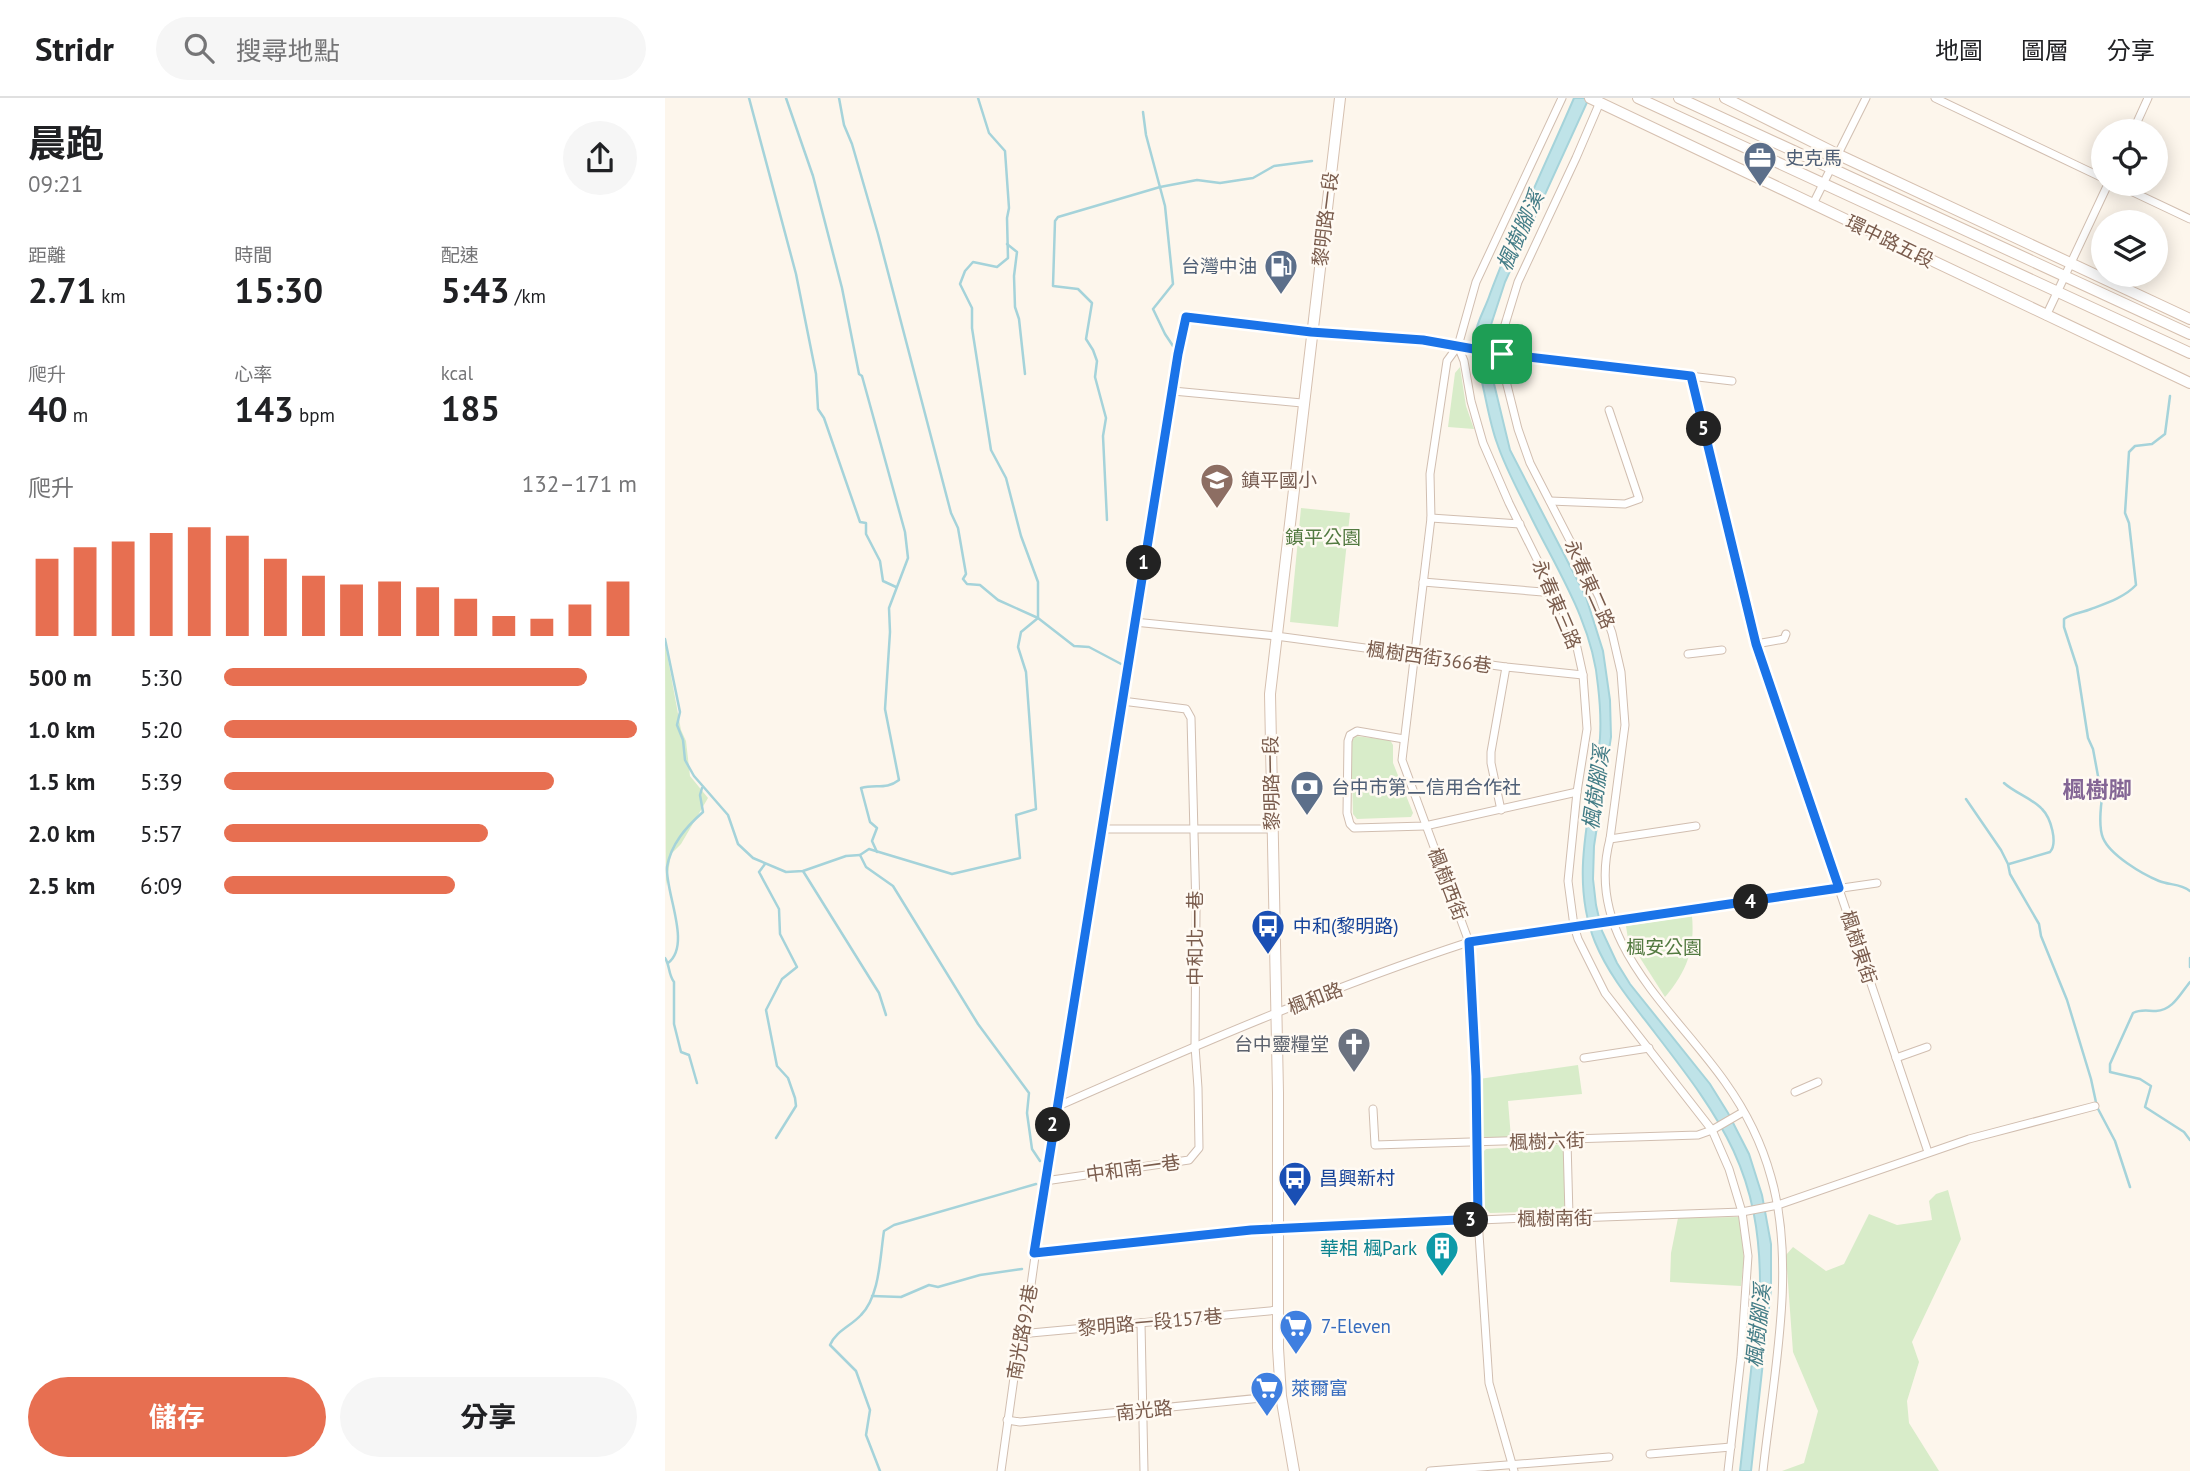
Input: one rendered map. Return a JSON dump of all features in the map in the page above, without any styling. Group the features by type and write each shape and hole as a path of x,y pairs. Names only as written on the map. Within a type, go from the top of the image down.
{"street":[{"name":"黎明路一段","path":"1294,1471 1281,1396 1278,1348 1278,1093 1270,694 1302,403 1340,98"},
{"path":"1462,347 1476,282 1562,98"},
{"name":"環中路五段","path":"1638,98 1823,186 2190,353"},
{"name":"環中路五段","path":"1679,98 2190,334"},
{"path":"1725,98 1839,155 2190,319"},
{"path":"1813,204 1866,98"},
{"path":"1935,98 2091,172"},
{"path":"2138,119 2148,98"},
{"name":"環中路五段","path":"1597,100 2190,383"},
{"name":"永春東二路","path":"1597,100 1576,158 1518,282 1503,331 1504,373 1530,463 1599,597 1612,633 1621,671 1625,725 1605,857 1605,886 1613,921 1625,952 1653,992 1723,1079 1743,1112 1761,1147 1778,1205 1784,1261 1763,1471"},
{"path":"2046,316 2102,196"},
{"path":"2141,196 2190,219"},
{"name":"南光路92巷","path":"1001,1471 1056,1107 1183,324 1186,317 1192,317 1311,332"},
{"path":"1311,332 1423,340 1502,354 1732,381"},
{"name":"楓樹西街","path":"1462,347 1447,361 1430,474 1431,518 1402,760 1469,942 1478,1219 1485,1336 1489,1357 1489,1383 1513,1468"},
{"name":"永春東三路","path":"1462,347 1473,411 1483,443 1574,634 1583,675 1587,730 1568,881 1574,926 1605,993 1712,1130 1729,1168 1742,1212 1748,1255 1728,1471"},
{"name":"楓樹東街","path":"1691,376 1756,644 1928,1152"},
{"path":"1173,391 1302,403"},
{"path":"1550,501 1625,504 1639,499 1609,410"},
{"path":"1431,518 1520,524"},
{"path":"1423,582 1555,593"},
{"name":"楓樹西街366巷","path":"1134,622 1276,636 1583,675"},
{"path":"1756,644 1784,639 1786,634"},
{"path":"1688,654 1722,650"},
{"path":"1501,810 1491,752 1506,667"},
{"name":"中和北一巷","path":"1122,701 1186,709 1191,718 1196,910 1195,1046"},
{"path":"1403,739 1357,731 1350,735 1348,819 1354,828 1425,826 1577,793"},
{"path":"1609,839 1696,826"},
{"path":"1102,830 1272,829"},
{"path":"1613,921 1877,883"},
{"name":"楓和路","path":"1056,1107 1275,1013 1414,960 1469,942 1613,921"},
{"name":"中和南一巷","path":"1045,1181 1189,1160 1199,1147 1195,1046"},
{"path":"1896,1058 1927,1046"},
{"path":"1584,1058 1649,1048"},
{"path":"1795,1092 1818,1083"},
{"path":"1778,1205 1928,1152 2095,1105"},
{"name":"楓樹六街","path":"1373,1109 1374,1145 1567,1141 1698,1135 1712,1130"},
{"path":"1712,1130 1743,1112"},
{"path":"1567,1141 1569,1216"},
{"name":"楓樹南街","path":"1034,1253 1279,1228 1478,1219 1742,1212 1778,1205"},
{"name":"黎明路一段157巷","path":"1020,1334 1279,1310"},
{"path":"1141,1323 1144,1471"},
{"name":"南光路","path":"1008,1416 1020,1422 1281,1396"},
{"path":"1650,1454 1731,1447"},
{"path":"1430,1471 1513,1468 1609,1457"}],"green space":[{"path":"1460,367 1466,406 1474,429 1448,427 1455,373"},
{"name":"鎮平公園","path":"1301,508 1350,513 1338,627 1290,622"},
{"path":"665,643 681,730 686,741 690,776 708,798 681,844 671,854 666,886"},
{"path":"1355,736 1390,740 1393,745 1393,763 1413,813 1411,817 1357,819 1353,814 1351,743"},
{"name":"楓安公園","path":"1692,916 1692,939 1688,959 1679,978 1665,997 1628,939 1626,926"},
{"path":"1578,1065 1582,1094 1508,1101 1511,1138 1480,1137 1479,1079"},
{"path":"1564,1144 1565,1211 1490,1213 1485,1208 1481,1154 1486,1149"},
{"path":"1948,1190 1961,1239 1912,1342 1919,1362 1907,1401 1909,1423 1939,1471 1782,1471 1804,1463 1818,1411 1793,1352 1786,1255 1793,1247 1826,1271 1844,1264 1869,1214 1897,1225 1932,1220 1929,1201 1936,1194"},
{"path":"1739,1217 1744,1258 1741,1286 1670,1282 1671,1253 1678,1218"}],"water":[{"name":"楓樹腳溪","path":"1574,98 1589,98 1505,282 1487,337 1489,363 1510,450 1586,597 1603,651 1610,700 1611,737 1594,846 1593,879 1602,931 1630,984 1710,1084 1728,1113 1749,1154 1762,1195 1771,1244 1771,1289 1751,1471 1740,1471 1760,1289 1759,1248 1754,1212 1733,1150 1718,1122 1622,989 1595,942 1587,917 1583,866 1600,738 1600,705 1595,664 1573,600 1501,453 1475,351 1479,320"}],"waterway":[{"path":"749,98 796,274 816,374 818,409 824,418 860,522 866,523 866,534 880,561 883,581 896,587"},
{"path":"786,98 813,176 842,288 859,374 862,376 905,532 908,558 889,608 885,709 899,780 885,786 861,788 870,822 877,828 872,841 877,852"},
{"path":"839,98 844,125 878,234 951,513 958,528 966,574 963,579 967,584 980,585 998,600 1038,618 1074,646 1089,647 1123,665"},
{"path":"978,98 989,133 1005,151 1009,208 1008,258 997,267 973,262 965,271 960,284 972,308 972,328 991,450 1006,478 1021,536 1038,582 1038,618 1021,632 1018,647 1026,672 1036,809 1016,815 1020,858 952,874 869,849 860,855 866,867 893,886 978,1024 1029,1093 1027,1113 1032,1149 1040,1161"},
{"path":"1143,112 1146,135 1165,206 1173,284 1153,309 1173,346"},
{"path":"1107,520 1103,436 1106,418 1095,377 1097,361 1086,339 1092,303 1078,289 1053,286 1055,221 1058,217 1160,187 1197,180 1220,183 1253,178 1274,166 1312,161"},
{"path":"1007,244 1017,252 1014,276 1015,307 1019,319 1025,374"},
{"path":"2170,396 2165,434 2152,444 2135,446 2129,452 2125,513 2129,523 2136,585 2115,599 2067,617 2064,619 2064,627 2077,667 2088,738 2104,789 2100,820 2103,838 2112,851 2136,869 2159,881 2190,891"},
{"path":"665,639 680,712 677,725 683,740 685,760 694,776 728,815 738,844 753,858 786,872 803,871 846,856 860,855"},
{"path":"2004,783 2042,809 2048,818 2053,837 2050,852 2009,864"},
{"path":"668,963 675,955 678,931 667,867 680,836 703,812 700,795 702,788"},
{"path":"1966,799 2001,850 2010,874 2039,924 2041,936 2067,1000 2097,1107 2115,1141 2130,1187"},
{"path":"765,864 759,872 779,909 780,934 797,967 782,979 766,1010 777,1066 788,1078 796,1106 776,1138"},
{"path":"803,871 879,993 886,1015"},
{"path":"665,958 674,982 674,1024 681,1052 689,1055 697,1083"},
{"path":"2190,958 2190,967"},
{"path":"2190,982 2176,1001 2167,1008 2133,1013 2110,1064 2110,1072 2140,1079 2151,1086 2145,1107 2184,1132 2190,1140"},
{"path":"880,1471 866,1435 870,1410 856,1371 830,1345 836,1336 861,1315 872,1297 876,1287 884,1231 894,1225 1036,1184"},
{"path":"872,1296 901,1297 929,1285 938,1287 980,1275 1022,1269"}],"place":[{"name":"史克馬","path":"1760,188"},
{"name":"台灣中油","path":"1281,296"},
{"name":"鎮平國小","path":"1217,510"},
{"name":"台中市第二信用合作社","path":"1307,817"},
{"name":"中和(黎明路)","path":"1268,956"},
{"name":"台中靈糧堂","path":"1354,1074"},
{"name":"昌興新村","path":"1295,1208"},
{"name":"華相 楓Park","path":"1442,1278"},
{"name":"7-Eleven","path":"1296,1356"},
{"name":"萊爾富","path":"1267,1418"}],"district":[{"name":"楓樹脚","path":"2097,789"}],"route":[{"path":"1186,317 1311,332 1423,340 1502,354 1691,376 1756,644 1839,888 1469,942 1476,1076 1478,1219 1251,1230 1034,1253 1134,622 1186,317"}]}
